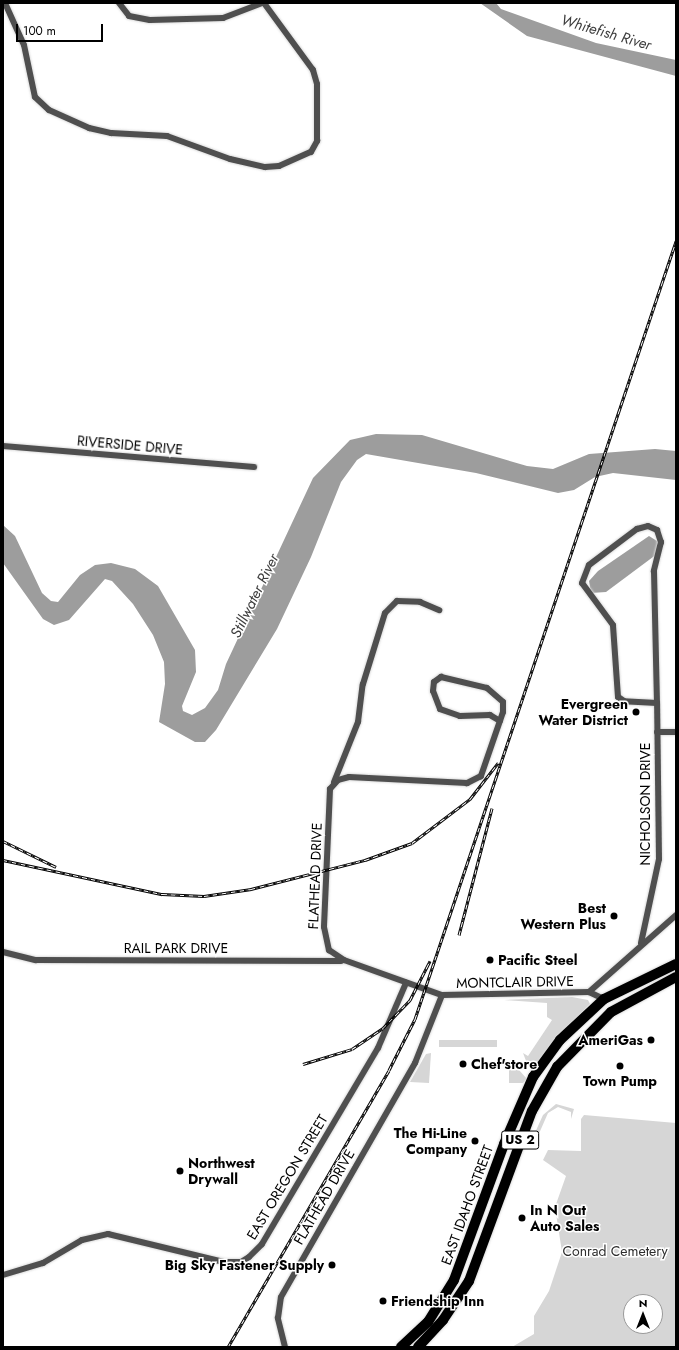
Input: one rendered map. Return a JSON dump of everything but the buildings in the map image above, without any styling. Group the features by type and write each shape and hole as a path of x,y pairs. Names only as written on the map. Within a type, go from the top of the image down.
{"highway":[{"name":"EAST IDAHO STREET","path":"401,1347 428,1322 461,1266 504,1144 533,1077 560,1040 604,999 676,964"},
{"name":"EAST IDAHO STREET","path":"418,1347 443,1320 469,1281 528,1120 557,1067 589,1031 612,1012 676,977"}],"street":[{"path":"5,3 24,44 35,97 67,121 111,133 167,136 230,159 265,167 279,166 302,158 311,152 317,141 317,84 305,58 263,3 234,16 178,20 134,18 119,3"},
{"name":"RIVERSIDE DRIVE","path":"3,446 254,467"},
{"name":"NICHOLSON DRIVE","path":"637,949 650,912 659,859 657,732 657,703 655,567 662,542 657,530 645,526 589,565 582,584 613,625 618,697 624,701 657,703"},
{"path":"330,789 358,722 363,684 385,613 397,601 425,603 439,610"},
{"path":"330,789 338,780 349,777 476,780 481,776 500,721 503,702 497,693 450,678 441,677 434,682 434,701 447,714 490,715 500,721"},
{"path":"657,732 676,732"},
{"name":"FLATHEAD DRIVE","path":"285,1347 278,1318 281,1297 415,1063 442,995 350,962 329,950 324,938 330,789"},
{"name":"MONTCLAIR DRIVE","path":"589,992 676,915"},
{"name":"RAIL PARK DRIVE","path":"3,952 49,960 322,959 350,962"},
{"name":"EAST OREGON STREET","path":"3,1275 43,1263 82,1240 108,1234 224,1262 241,1262 249,1257 262,1244 378,1048 406,983"},
{"name":"MONTCLAIR DRIVE","path":"442,995 589,992 604,999"}],"green space":[{"path":"572,997 588,1000 590,1004 554,1040 534,1067 528,1066 523,1053 528,1056 552,1020 547,1017 547,1003 504,1000"},
{"path":"439,1040 497,1040 497,1047 439,1047"},
{"path":"431,1053 429,1083 410,1082 426,1054"},
{"path":"509,1070 519,1070 527,1079 523,1083 509,1083"},
{"path":"556,1104 574,1109 571,1119 571,1112 558,1107 548,1113 534,1145 529,1146 543,1115"},
{"name":"Conrad Cemetery","path":"584,1115 676,1123 676,1347 512,1347 534,1334 534,1316 549,1291 562,1252 555,1207 566,1176 543,1160 548,1150 581,1151 581,1119"}],"shaded area":[{"path":"480,3 496,3 501,9 596,43 676,60 676,76 527,36"},
{"path":"376,434 422,435 527,466 553,469 589,454 655,449 676,451 676,480 613,473 595,477 574,490 558,493 476,473 366,454 357,460 341,482 311,557 277,629 216,730 205,742 195,742 159,722 165,684 164,662 153,635 133,604 112,581 105,579 69,620 54,625 43,619 3,563 3,525 15,536 42,593 51,601 58,602 80,575 95,565 111,563 135,569 158,586 195,650 196,672 182,706 183,711 192,715 205,708 218,690 226,664 313,478 350,440"},
{"path":"649,536 657,541 657,554 606,592 591,593 589,581 598,571"}],"railway":[{"path":"228,1347 389,1070 415,1019 676,241"},
{"path":"3,860 162,894 204,896 251,889 365,860 412,843 470,799 498,763"},
{"path":"459,935 492,808"},
{"path":"3,841 56,867"},
{"path":"303,1064 352,1049 383,1028 410,1000 430,961"}],"place":[{"name":"Evergreen Water District","path":"636,712"},
{"name":"Best Western Plus","path":"614,916"},
{"name":"Pacific Steel","path":"490,960"},
{"name":"AmeriGas","path":"651,1040"},
{"name":"Chef'store","path":"463,1064"},
{"name":"Town Pump","path":"620,1066"},
{"name":"The Hi-Line Company","path":"475,1141"},
{"name":"Northwest Drywall","path":"180,1171"},
{"name":"In N Out Auto Sales","path":"522,1218"},
{"name":"Big Sky Fastener Supply","path":"332,1265"},
{"name":"Friendship Inn","path":"383,1301"}],"water label":[{"name":"Whitefish River","path":"606,33"},
{"name":"Stillwater River","path":"255,596"}]}
